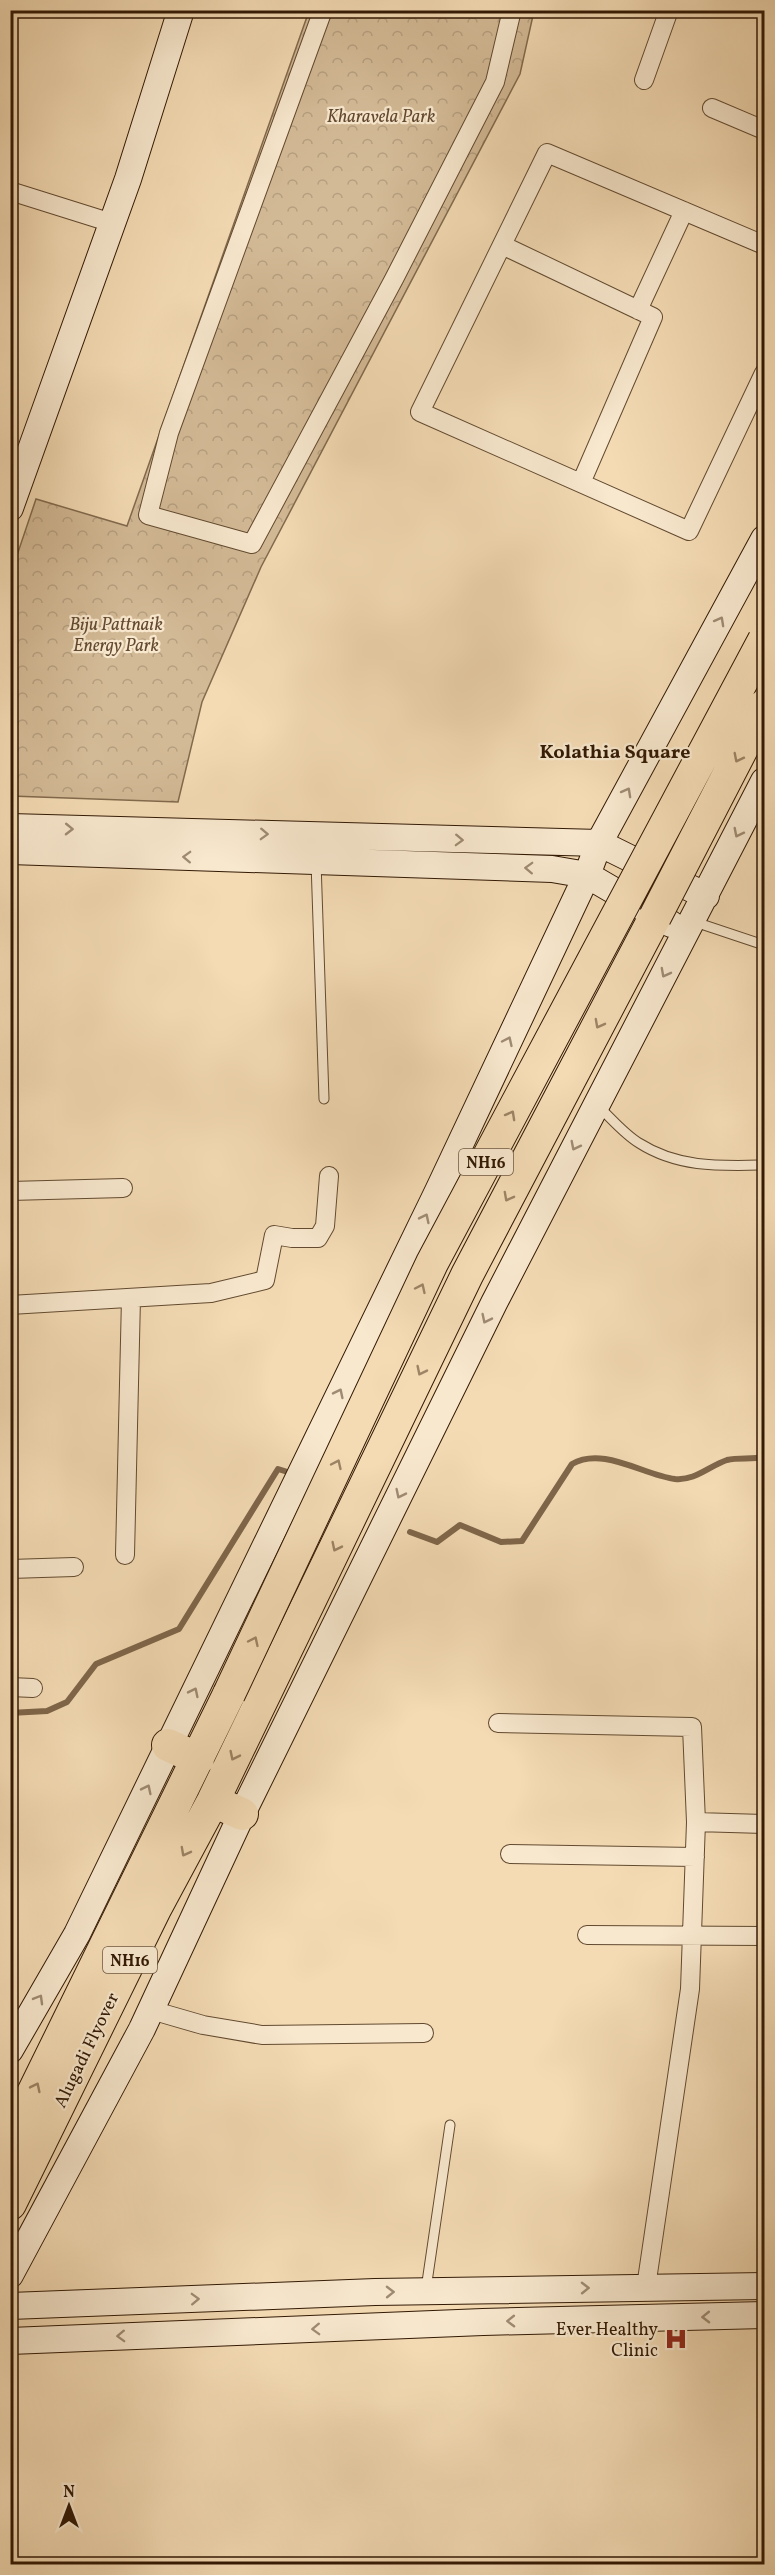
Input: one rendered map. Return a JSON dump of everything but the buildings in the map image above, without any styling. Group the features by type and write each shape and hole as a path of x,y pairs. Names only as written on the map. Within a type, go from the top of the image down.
{"highway":[{"name":"NH16","path":"198,1759 432,1263 765,640"},
{"name":"NH16","path":"213,1801 467,1275 765,706"},
{"path":"168,1745 198,1759"},
{"name":"Alugadi Flyover","path":"10,2140 198,1759"},
{"path":"213,1801 242,1815"},
{"name":"Alugadi Flyover","path":"10,2204 155,1909 213,1801"}],"street":[{"path":"10,508 112,223 180,10"},
{"path":"323,10 169,433 148,515 252,544 394,279 495,82 512,10"},
{"path":"644,80 669,10"},
{"path":"712,108 765,130"},
{"path":"765,245 547,153 420,412 689,531 765,373"},
{"path":"10,191 112,223"},
{"path":"638,310 684,211"},
{"path":"502,245 653,317 581,483"},
{"path":"10,2050 77,1934 438,1191 587,875 599,843 765,539"},
{"path":"10,2275 151,2010 242,1815 494,1303 689,927 762,793"},
{"path":"10,828 599,843 706,896"},
{"path":"10,852 552,869 587,875 689,927"},
{"path":"10,1305 211,1293 265,1280 274,1235 292,1239 318,1238 325,1226 329,1176"},
{"path":"10,1191 123,1188"},
{"path":"125,1555 131,1298"},
{"path":"10,1569 74,1567"},
{"path":"10,1687 33,1688"},
{"path":"498,1723 692,1727 696,1822 690,1989 646,2287"},
{"path":"696,1822 765,1824"},
{"path":"510,1854 695,1857"},
{"path":"587,1935 765,1936"},
{"path":"151,2010 203,2025 262,2035 424,2033"},
{"path":"10,2306 426,2292 765,2286"},
{"path":"10,2341 483,2322 765,2315"}],"lane":[{"path":"316,861 324,1099"},
{"path":"689,927 765,945"},
{"path":"596,1105 637,1142 660,1155 692,1165 765,1165"},
{"path":"426,2292 450,2125"}],"green space":[{"name":"Kharavela Park","path":"309,11 534,11 520,74 261,567 202,702 178,802 11,796 11,573 36,499 127,526"}],"waterway":[{"path":"410,1532 437,1542 460,1525 501,1542 522,1541 572,1464 584,1459 610,1460 663,1476 682,1479 689,1478 727,1460 764,1457"},
{"path":"10,1713 47,1711 67,1702 96,1664 179,1629 278,1469 294,1474"}],"place":[{"name":"Ever Healthy Clinic","path":"676,2339"}],"district":[{"name":"Kolathia Square","path":"615,751"}],"park label":[{"name":"Biju Pattnaik Energy Park","path":"116,634"}]}
